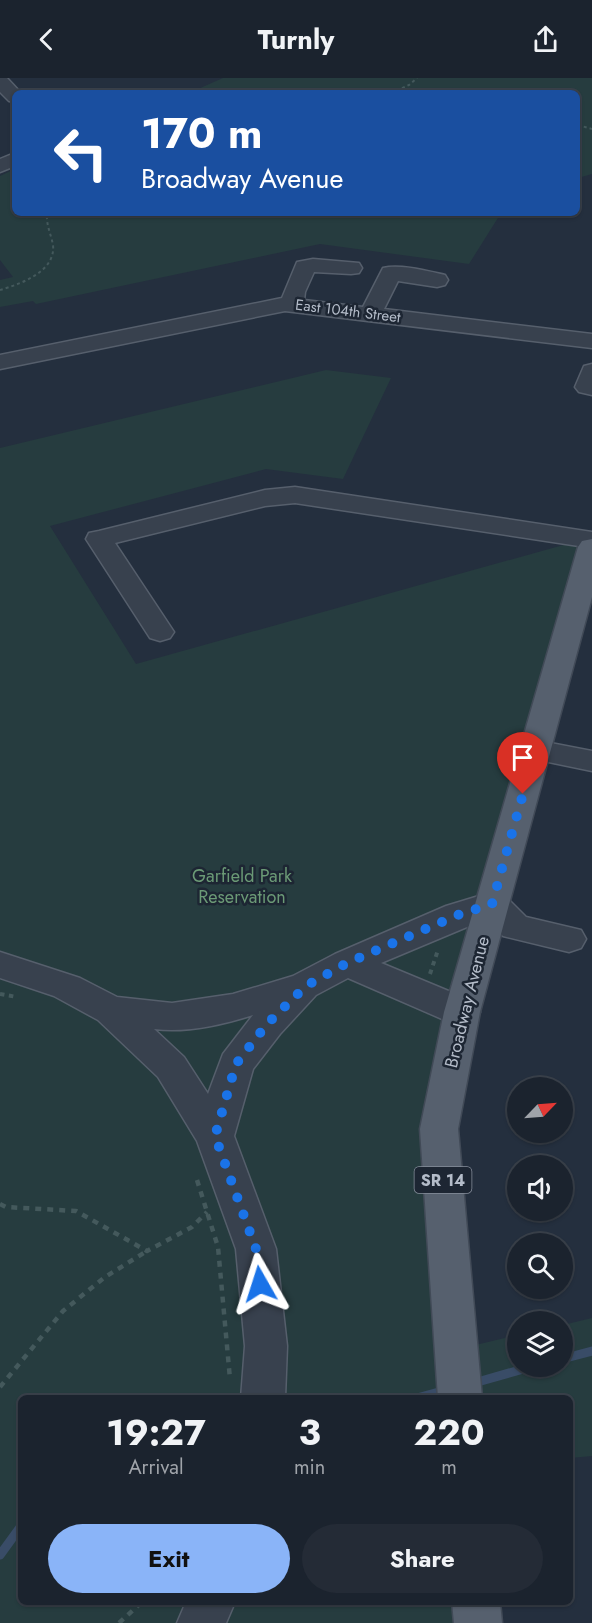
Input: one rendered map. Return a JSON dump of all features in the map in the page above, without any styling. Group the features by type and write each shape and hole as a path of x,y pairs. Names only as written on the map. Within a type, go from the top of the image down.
{"main road":[{"name":"Broadway Avenue","path":"460,1395 439,1129 462,1012 592,547"},
{"path":"476,1605 478,1623"}],"street":[{"path":"0,81 12,94"},
{"path":"293,304 294,292 305,267 313,265 351,268"},
{"path":"371,313 391,273 437,280"},
{"name":"East 104th Street","path":"0,362 263,307 293,304 592,341"},
{"path":"592,371 587,387 592,388"},
{"path":"287,496 306,518"},
{"path":"160,632 99,539 265,498 287,496 592,540"},
{"path":"535,750 592,761"},
{"path":"111,1010 172,1017 233,1008 306,986 347,963 458,915 492,904 515,927 569,939"},
{"path":"347,963 462,1012"},
{"path":"0,965 67,987 111,1010 171,1067 215,1136 256,1249 266,1346 253,1393"},
{"path":"215,1136 236,1064 267,1024 306,986"},
{"path":"201,1623 210,1605"}],"path":[{"path":"398,90 417,78"},
{"path":"0,290 29,278 51,260 54,251 46,229 47,216"},
{"path":"429,977 441,942"},
{"path":"0,994 22,998"},
{"path":"193,1168 218,1248 253,1393"},
{"path":"0,1204 6,1207 76,1211 147,1251"},
{"path":"0,1387 63,1311 105,1278 147,1251 192,1227 207,1212"},
{"path":"119,1623 139,1605"}],"green space":[{"path":"223,78 592,78 592,174 580,177 580,90 196,90"},
{"path":"12,170 12,216 499,216 469,264 320,244 36,304 33,301 0,307 0,280 13,277 0,260 0,176"},
{"name":"Garfield Park Reservation","path":"326,370 391,378 343,479 266,469 50,526 136,664 592,537 439,1129 459,1349 507,1337 507,1377 573,1377 573,1323 592,1318 592,1456 573,1458 573,1395 18,1395 18,1605 481,1605 483,1623 0,1623 0,448"}],"waterway":[{"path":"573,1356 592,1351"},
{"path":"474,1383 507,1374"},
{"path":"428,1395 446,1390"},
{"path":"0,1555 18,1530"}],"route":[{"path":"260,1284 256,1249 215,1136 236,1064 267,1024 306,986 347,963 458,915 492,904 523,794"}]}
